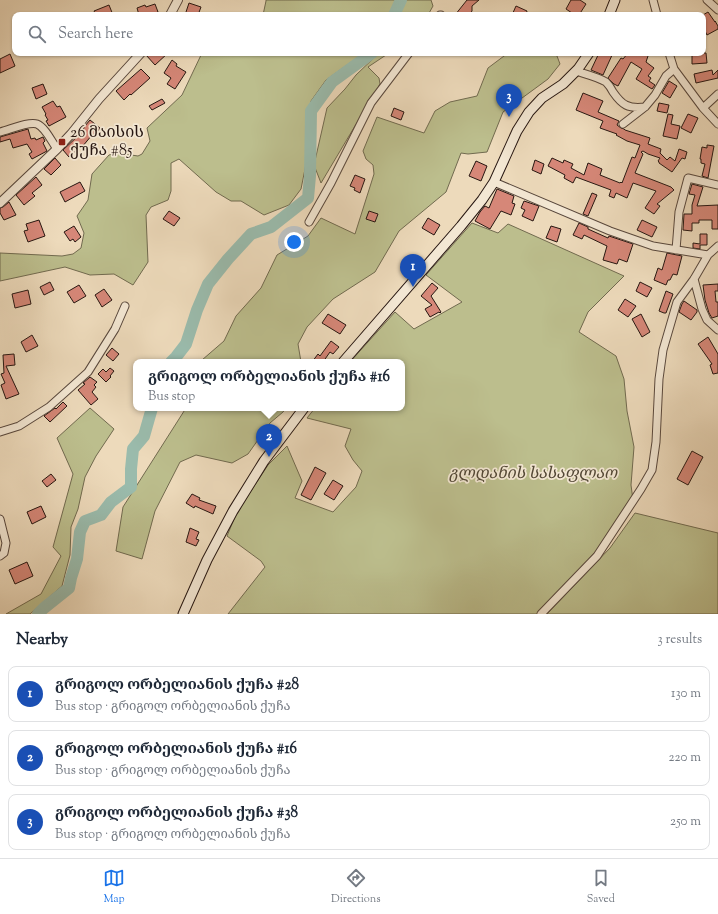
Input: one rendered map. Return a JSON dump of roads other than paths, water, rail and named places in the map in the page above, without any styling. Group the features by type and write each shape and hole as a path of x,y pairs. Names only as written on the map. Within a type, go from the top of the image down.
{"main road":[{"path":"610,12 615,0"},
{"path":"346,359 482,200 494,182 517,131 529,112 542,98 563,84 576,71 587,56"},
{"path":"183,614 207,560 233,511 264,461 302,411"}],"street":[{"path":"172,12 178,0"},
{"path":"653,0 656,12"},
{"path":"707,0 718,10"},
{"path":"0,203 56,149 138,56"},
{"path":"309,222 331,183 371,104 407,56"},
{"path":"670,56 674,69 703,108 718,124"},
{"path":"623,124 645,107 655,95 666,76 674,69"},
{"path":"576,71 608,83 619,101 624,104 635,108 645,107"},
{"path":"703,108 718,94"},
{"path":"0,132 28,124 37,124 45,131 56,149"},
{"path":"676,250 680,212 688,178 718,185"},
{"path":"494,182 610,231 653,246 708,255"},
{"path":"541,614 597,556 652,470 656,442 659,379 663,350 677,302 694,279 708,255 718,246"},
{"path":"694,279 702,309 707,320 718,330"},
{"path":"0,432 19,426 49,407 88,372 115,329 125,306"},
{"path":"0,519 6,543 4,553 0,556"}],"waterway":[{"path":"395,12 401,0"},
{"path":"174,359 186,344 197,310 208,284 228,259 251,234 271,227 308,198 310,176 311,111 332,82 368,56"},
{"path":"38,614 69,588 77,559 80,532 85,521 101,515 111,502 131,487 133,449 144,436 151,411"}],"place":[{"name":"გრიგოლ ორბელიანის ქუჩა #38","path":"509,117"},
{"name":"26 მაისის ქუჩა #85","path":"62,142"},
{"name":"გრიგოლ ორბელიანის ქუჩა #28","path":"413,287"},
{"name":"გრიგოლ ორბელიანის ქუჩა #16","path":"269,457"}],"park label":[{"name":"გლდანის სასაფლაო","path":"533,474"}]}
